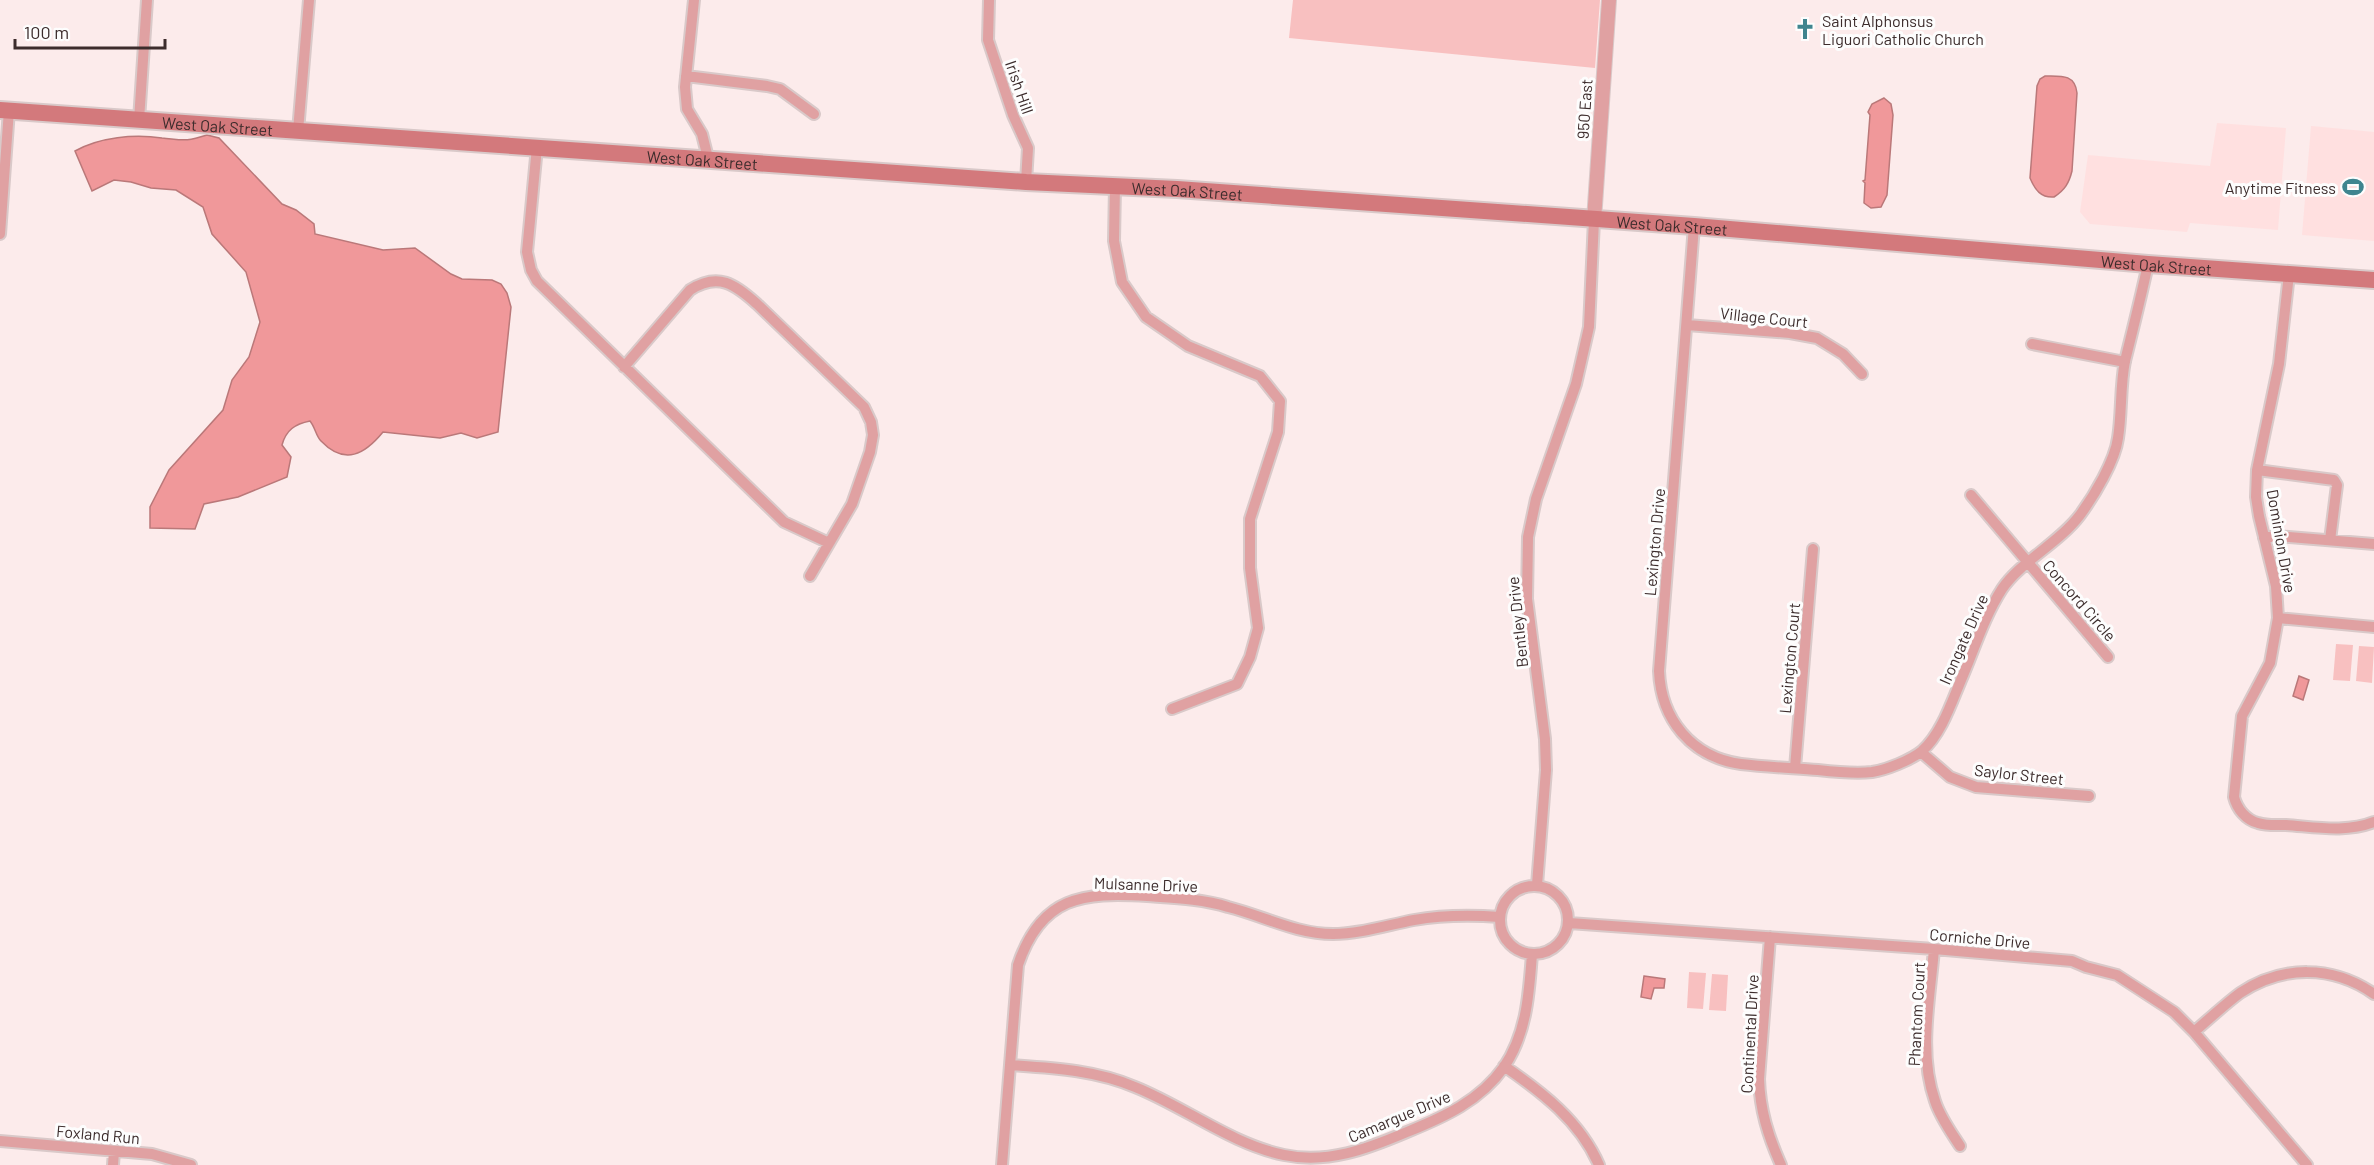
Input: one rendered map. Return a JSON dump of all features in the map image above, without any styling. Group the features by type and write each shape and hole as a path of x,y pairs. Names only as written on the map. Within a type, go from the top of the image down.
{"main road":[{"name":"West Oak Street","path":"4,110 1026,182 1115,186 1694,226 2148,264 2374,280"}],"street":[{"path":"139,120 147,0"},
{"path":"298,131 309,0"},
{"path":"694,0 686,76 687,109 702,134 708,158"},
{"name":"Irish Hill","path":"989,0 988,40 1013,115 1028,148 1026,182"},
{"name":"950 East","path":"1594,220 1609,0"},
{"path":"686,76 773,87 790,96 814,114"},
{"path":"0,234 4,110"},
{"path":"537,147 527,252 531,270 537,281 784,522 829,543"},
{"path":"1115,186 1114,241 1122,282 1146,317 1188,346 1260,376 1280,401 1278,432 1250,519 1250,568 1258,628 1250,657 1237,684 1172,709"},
{"name":"Bentley Drive","path":"1537,885 1546,770 1544,729 1527,599 1528,537 1536,499 1576,384 1589,327 1594,220"},
{"name":"Lexington Drive","path":"1694,226 1659,671 1660,691 1666,709 1677,728 1691,743 1708,754 1739,763 1795,768"},
{"name":"Irongate Drive","path":"1795,768 1873,772 1892,767 1921,752 1934,736 1950,706 1996,599 2011,576 2028,564 2080,515 2109,465 2118,440 2125,362 2148,264"},
{"name":"Dominion Drive","path":"2289,274 2279,364 2257,470 2256,497 2276,586 2278,618 2270,663 2242,716 2234,797 2236,805 2245,816 2257,824 2344,829 2374,822"},
{"path":"624,368 690,290 714,281 729,283 741,289 864,407 871,422 873,435 870,452 852,504 810,576"},
{"name":"Village Court","path":"1687,324 1790,333 1817,338 1843,354 1862,374"},
{"path":"2032,344 2125,362"},
{"path":"2257,470 2334,480 2337,485 2330,540"},
{"name":"Concord Circle","path":"1971,495 2108,657"},
{"path":"2264,538 2277,536 2374,544"},
{"name":"Lexington Court","path":"1795,768 1813,549"},
{"path":"2278,618 2374,627"},
{"name":"Saylor Street","path":"1921,752 1950,777 1976,787 2089,796"},
{"path":"1537,885 1559,895 1569,913 1569,923 1564,938 1557,945 1550,950 1532,954 1520,951 1506,939 1502,932 1500,916 1503,906 1512,893 1521,888 1537,885"},
{"name":"Mulsanne Drive","path":"1002,1165 1016,983 1024,949 1039,923 1072,900 1087,896 1115,894 1186,898 1231,907 1293,929 1335,934 1446,916 1500,916"},
{"name":"Corniche Drive","path":"1569,923 2072,961 2117,975 2174,1012 2194,1032 2307,1165"},
{"name":"Continental Drive","path":"1770,937 1758,1079 1764,1122 1781,1165"},
{"name":"Phantom Court","path":"1934,949 1925,1056 1928,1080 1936,1104 1959,1146"},
{"name":"Camargue Drive","path":"1010,1065 1071,1070 1111,1078 1149,1093 1244,1141 1272,1152 1302,1158 1323,1158 1360,1150 1444,1117 1472,1099 1504,1066 1525,1019 1532,954"},
{"path":"2194,1032 2247,989 2276,976 2292,972 2337,975 2374,994"},
{"path":"1504,1066 1535,1087 1567,1117 1583,1137 1599,1165"},
{"name":"Foxland Run","path":"0,1141 152,1154 191,1165"},
{"path":"113,1165 114,1151"}],"shaded area":[{"path":"1293,0 1600,0 1595,68 1289,38"},
{"path":"2045,76 2062,76 2070,79 2077,93 2072,171 2066,186 2054,197 2045,196 2039,192 2030,178 2037,86 2040,79"},
{"path":"1884,98 1891,104 1893,115 1887,195 1881,207 1871,208 1864,203 1865,183 1863,181 1865,180 1870,115 1868,112 1872,104"},
{"path":"2217,123 2286,128 2278,230 2190,223 2187,232 2090,224 2080,212 2088,155 2210,166"},
{"path":"2311,126 2374,132 2374,241 2302,235"},
{"path":"207,135 219,138 282,204 296,210 314,224 315,234 383,250 415,248 451,274 462,279 492,280 501,284 507,293 511,307 498,432 477,438 461,433 440,438 383,432 362,451 346,455 330,449 319,439 310,421 305,422 289,432 282,445 291,457 287,477 238,497 204,504 195,529 150,528 150,507 169,470 223,410 232,380 249,357 260,322 246,272 212,234 203,207 176,190 151,188 131,182 114,180 92,191 75,151 95,142 117,138 140,136 184,140"},
{"path":"2336,644 2353,645 2350,681 2333,680"},
{"path":"2359,646 2374,647 2372,683 2356,681"},
{"path":"2299,676 2309,680 2303,700 2293,696"},
{"path":"1689,972 1706,973 1703,1009 1687,1008"},
{"path":"1712,974 1728,975 1726,1011 1709,1010"},
{"path":"1644,976 1665,979 1664,988 1654,988 1651,999 1641,997"}],"place":[{"name":"Saint Alphonsus Liguori Catholic Church","path":"1805,29"},
{"name":"Anytime Fitness","path":"2353,187"}]}
